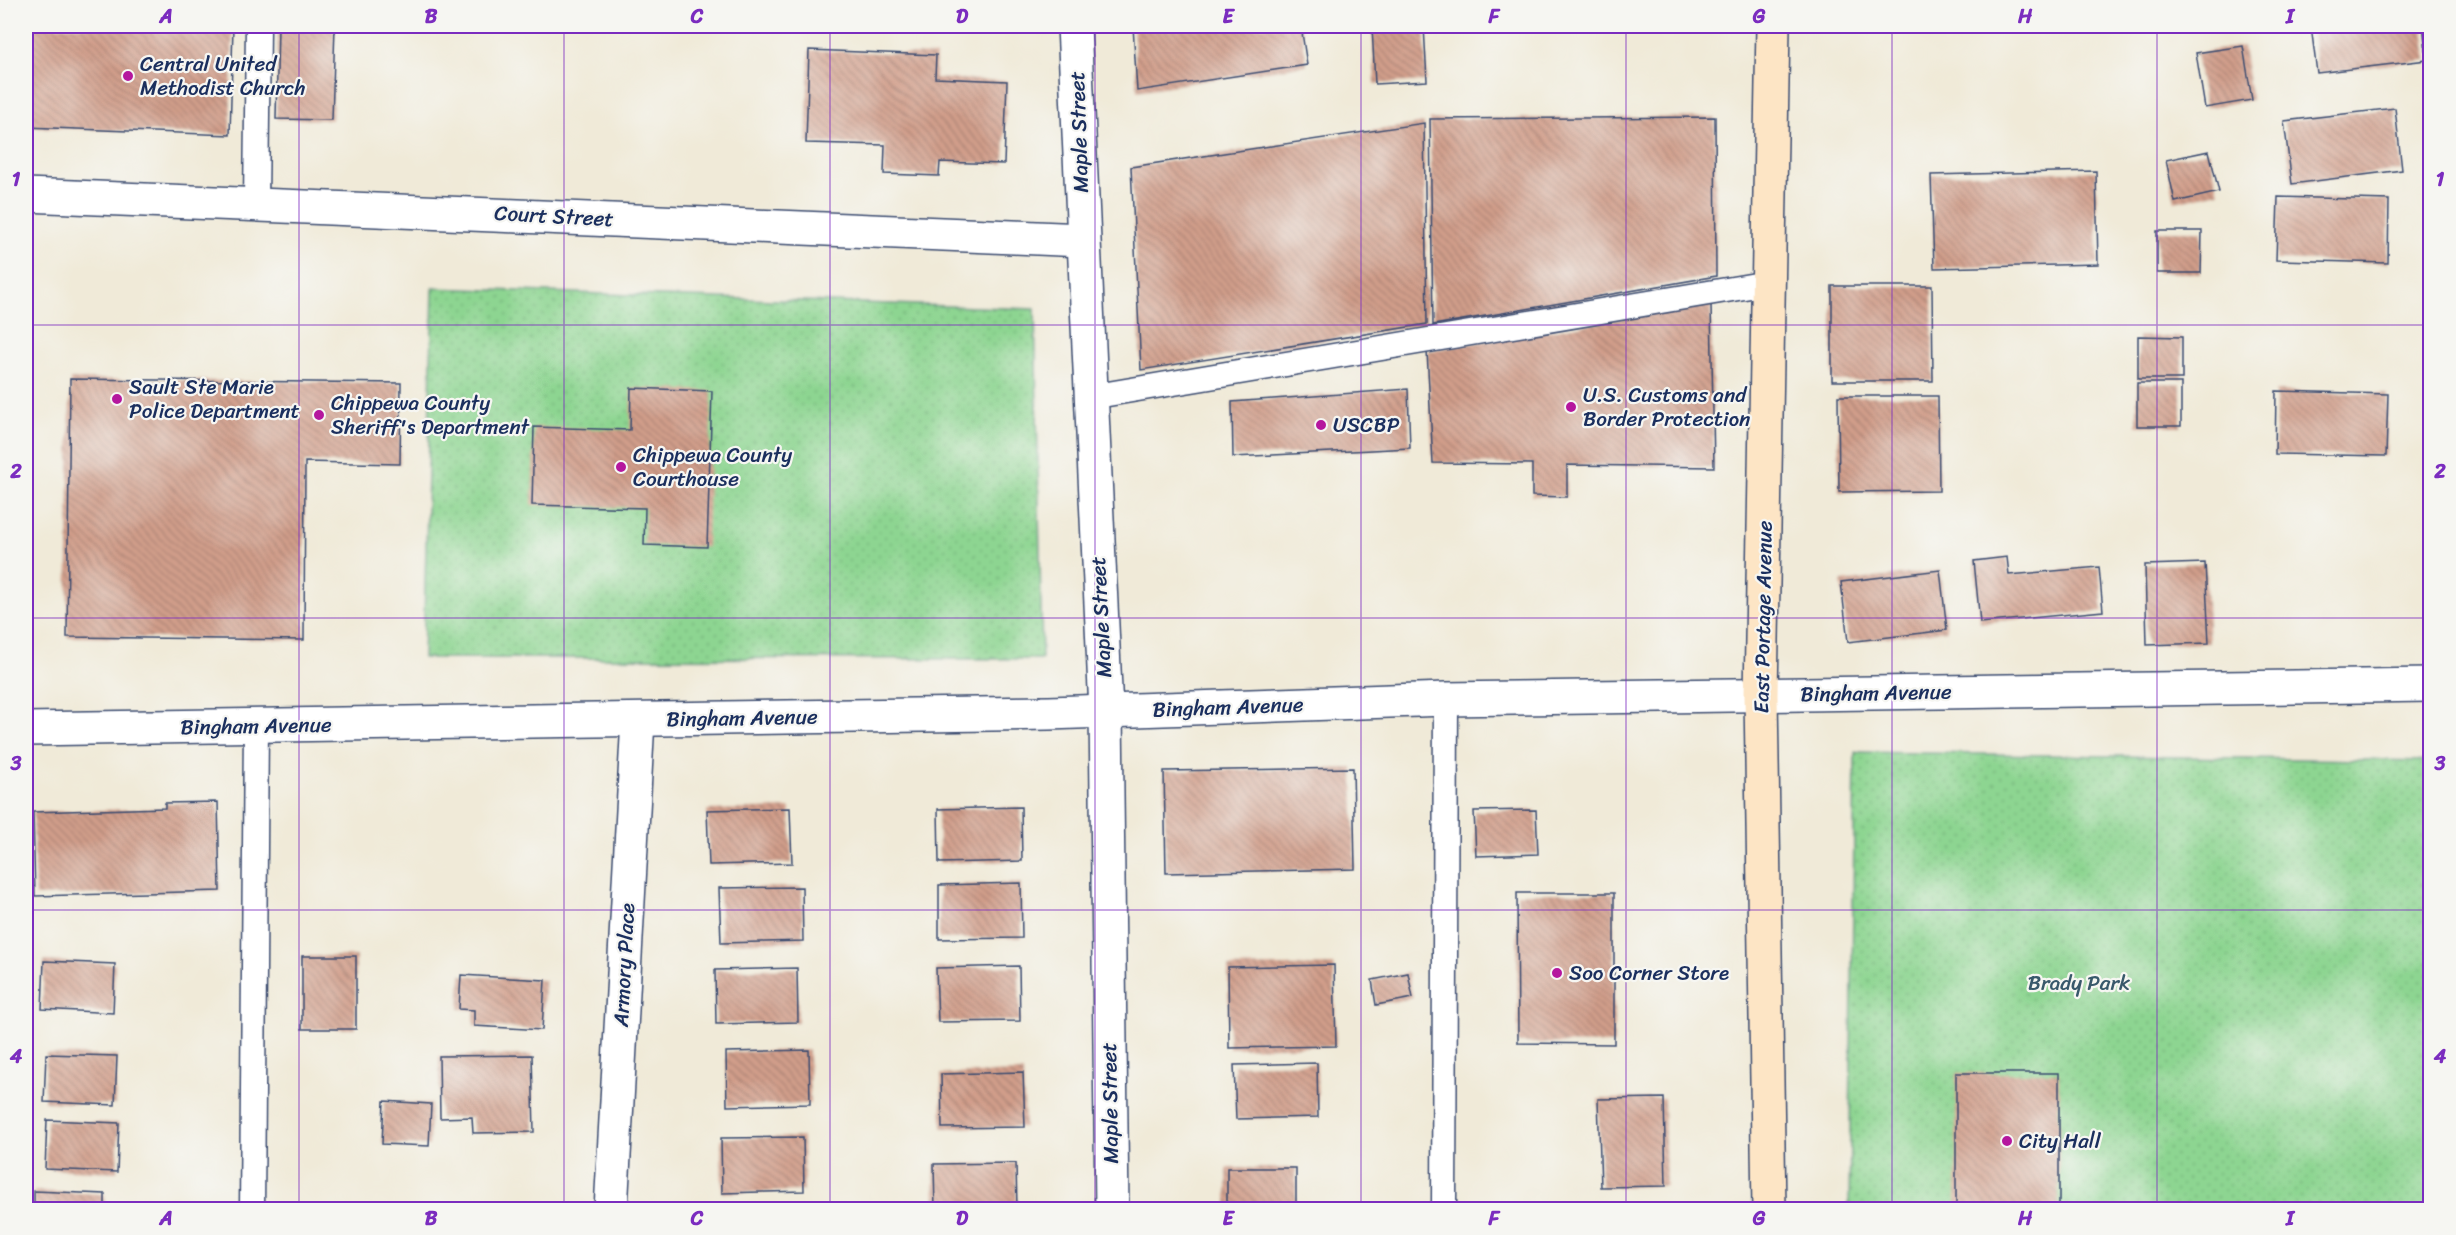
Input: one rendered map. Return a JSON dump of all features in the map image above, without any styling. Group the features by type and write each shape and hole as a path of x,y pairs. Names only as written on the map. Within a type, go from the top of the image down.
{"main road":[{"name":"East Portage Avenue","path":"1769,1209 1761,694 1773,26"}],"street":[{"name":"Maple Street","path":"1074,26 1106,711 1112,1209"},
{"name":"Court Street","path":"26,195 1083,240"},
{"name":"Bingham Avenue","path":"26,729 256,727 1106,711 1446,699 2430,685"},
{"name":"Armory Place","path":"611,1209 638,720"}],"lane":[{"path":"256,203 258,26"},
{"path":"1090,397 1768,283"},
{"path":"1444,1209 1446,699"},
{"path":"252,1209 256,727"}],"green space":[{"path":"433,288 1035,309 1042,659 423,658"},
{"name":"Brady Park","path":"1855,752 2430,761 2430,1209 1849,1210"}],"building":[{"name":"Central United Methodist Church","path":"26,26 233,26 230,135 26,127"},
{"path":"278,26 335,26 332,120 276,119"},
{"path":"1133,26 1301,26 1307,65 1137,91"},
{"path":"1372,26 1424,26 1427,81 1375,84"},
{"path":"2311,26 2423,26 2427,60 2317,73"},
{"path":"2243,46 2252,100 2205,108 2196,53"},
{"path":"809,50 936,55 935,78 1007,81 1004,164 940,162 939,176 884,174 885,145 806,143"},
{"path":"2395,108 2402,170 2292,184 2284,121"},
{"path":"1715,117 1716,276 1433,325 1430,119"},
{"path":"1424,123 1427,324 1141,370 1131,167"},
{"path":"2209,151 2219,192 2175,202 2166,160"},
{"path":"2096,171 2098,264 1934,268 1931,175"},
{"path":"2278,197 2389,200 2388,263 2276,260"},
{"path":"2157,231 2202,231 2201,273 2157,273"},
{"path":"1832,286 1932,286 1933,381 1832,381"},
{"name":"U.S. Customs and Border Protection","path":"1711,304 1714,467 1567,465 1567,497 1532,496 1532,464 1433,463 1427,351"},
{"path":"2138,336 2182,337 2182,379 2138,379"},
{"path":"70,379 401,383 400,464 305,462 304,640 67,637"},
{"path":"2137,383 2181,383 2181,426 2137,426"},
{"name":"Chippewa County Courthouse","path":"631,388 712,391 707,547 644,545 645,508 532,505 534,427 630,430"},
{"name":"USCBP","path":"1408,389 1410,448 1233,457 1232,402"},
{"path":"2276,391 2388,394 2386,456 2275,454"},
{"path":"1838,396 1938,396 1939,491 1839,492"},
{"path":"2007,557 2009,575 2099,567 2103,611 1980,623 1974,561"},
{"path":"2205,563 2209,643 2147,645 2145,565"},
{"path":"1940,570 1947,630 1848,642 1841,582"},
{"path":"1353,768 1355,869 1166,873 1164,771"},
{"path":"218,802 220,891 35,896 33,812 165,808 165,803"},
{"path":"1021,807 1022,861 939,863 938,809"},
{"path":"790,808 792,863 709,865 707,810"},
{"path":"1536,810 1538,854 1476,856 1474,811"},
{"path":"1021,883 1022,938 939,939 939,885"},
{"path":"802,887 803,941 721,943 719,888"},
{"path":"1517,893 1614,893 1614,1044 1518,1043"},
{"path":"302,956 356,956 356,1029 302,1029"},
{"path":"44,961 115,964 113,1013 42,1009"},
{"path":"1334,965 1336,1046 1229,1048 1228,967"},
{"path":"1019,966 1020,1021 938,1022 936,968"},
{"path":"797,968 798,1022 716,1024 715,970"},
{"path":"1408,973 1413,998 1376,1005 1372,980"},
{"path":"461,975 545,980 542,1030 474,1026 474,1010 459,1009"},
{"path":"809,1050 810,1104 727,1106 726,1052"},
{"path":"46,1054 117,1056 115,1105 44,1102"},
{"path":"532,1055 534,1132 473,1133 472,1117 440,1118 439,1056"},
{"path":"1317,1063 1318,1117 1236,1119 1234,1065"},
{"path":"1023,1072 1025,1127 942,1128 941,1074"},
{"name":"City Hall","path":"1956,1073 2059,1073 2059,1210 1956,1210"},
{"path":"1664,1098 1666,1186 1601,1187 1598,1099"},
{"path":"384,1101 431,1104 429,1146 382,1144"},
{"path":"47,1120 119,1123 117,1172 45,1169"},
{"path":"803,1137 804,1191 722,1193 721,1138"},
{"path":"1016,1163 1017,1210 935,1210 934,1164"},
{"path":"1227,1168 1296,1168 1296,1210 1227,1210"},
{"path":"34,1191 105,1194 105,1210 34,1210"}],"place":[{"name":"Central United Methodist Church","path":"128,76"},
{"name":"Sault Ste Marie Police Department","path":"117,399"},
{"name":"U.S. Customs and Border Protection","path":"1571,407"},
{"name":"Chippewa County Sheriff's Department","path":"319,415"},
{"name":"USCBP","path":"1321,425"},
{"name":"Chippewa County Courthouse","path":"621,467"},
{"name":"Soo Corner Store","path":"1557,973"},
{"name":"City Hall","path":"2007,1141"}]}
